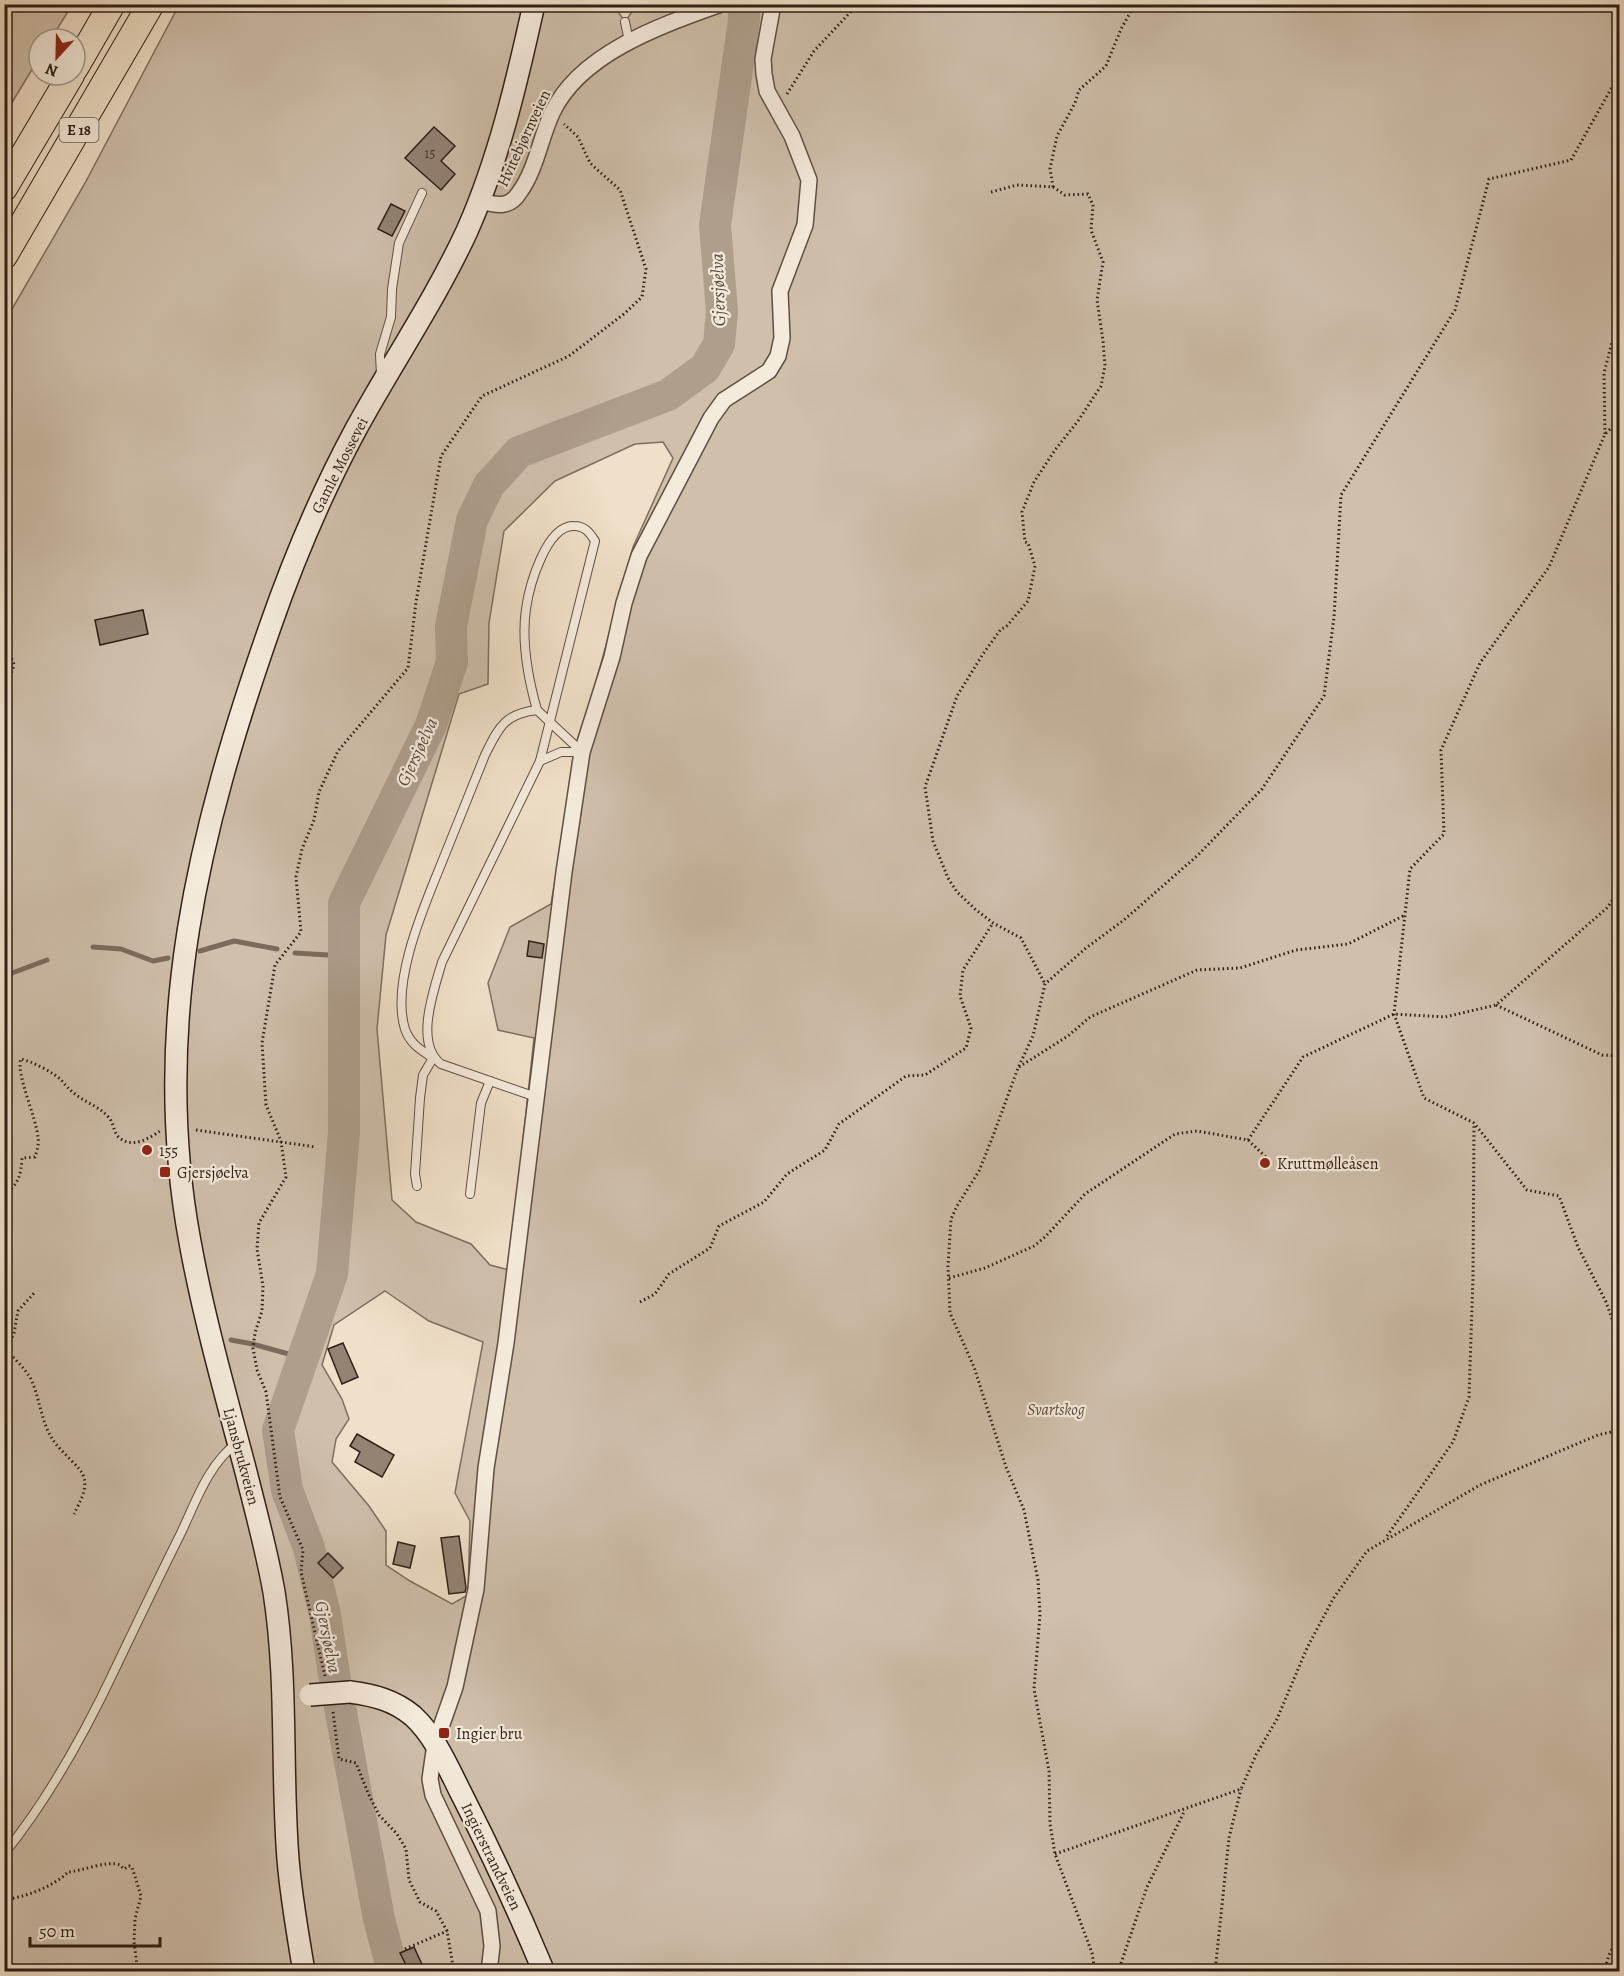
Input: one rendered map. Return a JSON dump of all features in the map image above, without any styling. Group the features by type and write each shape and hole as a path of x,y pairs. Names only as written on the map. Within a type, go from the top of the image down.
{"highway":[{"path":"87,47 112,4"},
{"name":"E 18","path":"4,255 151,4"},
{"name":"E 18","path":"4,188 64,87"}],"main road":[{"name":"Gamle Mossevei","path":"186,943 212,812 237,725 278,604 316,510 341,458 445,273 479,201 510,107 534,4"},
{"name":"Ljansbrukveien","path":"186,943 178,1002 175,1049 176,1127 183,1203 189,1241 208,1324 273,1585 283,1698 288,1862 304,1971"},
{"name":"Ingierstrandveien","path":"283,1698 350,1692 381,1698 413,1716 435,1744 489,1847 544,1971"}],"street":[{"name":"Hvitebjørnveien","path":"479,201 496,206 514,201 521,192 535,160 552,112 566,89 588,68 629,41 720,4"},
{"path":"435,1744 455,1687 476,1589 486,1467 506,1343 564,872 582,752 612,657 624,603 639,556 711,418 724,400 769,371 778,356 782,338 780,291 805,225 808,180 792,136 767,91 763,59 773,4"},
{"name":"Ingierstrandveien","path":"435,1744 430,1779 433,1795 489,1911 492,1946 489,1971"}],"lane":[{"path":"625,22 629,41"},
{"path":"382,383 380,354 391,317 392,289 399,243 422,193"},
{"path":"417,1186 415,1174 420,1098 423,1075 433,1058 428,1037 428,1018 433,993 442,962 540,761 550,721 595,542 590,532 571,526 550,541 539,562 526,608 524,643 530,686 537,710 550,721 582,752"},
{"path":"536,1097 441,1065 414,1045 406,1031 401,1013 407,963 419,921 484,754 496,731 506,719 522,712 537,710"},
{"path":"540,761 561,752 582,752"},
{"path":"471,1194 482,1103 490,1082"},
{"path":"4,1854 36,1814 75,1748 207,1479 228,1449 238,1442"}],"path":[{"path":"777,109 814,51 858,4"},
{"path":"1053,187 1050,169 1057,136 1075,103 1079,90 1106,66 1121,29 1135,4"},
{"path":"1095,1971 1092,1953 1055,1854 1050,1824 1049,1771 1034,1689 1040,1614 1038,1580 1024,1510 1006,1467 974,1367 950,1312 951,1219 979,1171 1018,1068 1033,1036 1045,984 1086,948 1124,920 1198,855 1262,789 1324,696 1334,617 1341,495 1455,310 1489,179 1571,160 1616,80 1620,80"},
{"path":"306,1596 301,1572 303,1550 280,1497 266,1392 257,1370 253,1344 262,1311 262,1286 257,1249 259,1223 286,1177 281,1141 266,1105 262,1043 275,965 301,932 296,877 302,849 314,820 319,792 338,751 408,668 416,602 441,456 482,396 569,356 624,314 642,297 646,268 620,190 590,163 578,137 552,112"},
{"path":"991,192 1017,185 1053,187 1065,195 1088,194 1093,206 1091,230 1103,262 1097,300 1105,366 1101,386 1034,482 1022,512 1025,542 1028,543 1035,566 1028,601 1006,627 1001,629 957,696 925,787 933,841 948,878 957,892 993,923 1021,938 1045,984"},
{"path":"1620,311 1604,373 1605,434 1549,567 1480,663 1441,750 1444,834 1410,869 1407,914 1394,1014 1424,1098 1474,1123 1527,1190 1558,1196 1578,1247 1606,1302 1620,1341"},
{"path":"4,394 7,408 4,418"},
{"path":"1605,434 1620,420"},
{"path":"4,654 14,665 4,694"},
{"path":"4,701 6,708"},
{"path":"1248,1140 1303,1057 1394,1014 1445,1017 1496,1005 1608,907 1620,888"},
{"path":"1018,1068 1068,1036 1090,1017 1197,970 1240,968 1296,950 1348,944 1407,914"},
{"path":"640,1302 655,1294 669,1274 710,1248 719,1226 764,1202 787,1174 825,1150 839,1124 906,1076 925,1075 966,1048 971,1028 960,996 963,970 993,923"},
{"path":"1496,1005 1602,1055 1620,1056"},
{"path":"4,1194 10,1191 21,1176 22,1158 35,1156 39,1138 20,1074 18,1065 21,1059 61,1080 77,1096 94,1104 110,1119 116,1134 121,1139 140,1142 163,1130 176,1127 316,1147"},
{"path":"1385,1539 1453,1442 1469,1397 1474,1123"},
{"path":"949,1278 985,1268 1034,1246 1085,1194 1175,1134 1197,1131 1248,1140 1268,1159"},
{"path":"35,1292 18,1311 14,1333 6,1348 32,1381 51,1437 61,1452 83,1473 85,1483 83,1494 74,1514"},
{"path":"1215,1971 1229,1838 1241,1790 1256,1755 1277,1719 1307,1648 1333,1599 1367,1551 1480,1485 1598,1435 1620,1430"},
{"path":"340,1760 355,1763 379,1815 397,1834 406,1849 409,1880 420,1902 436,1911 447,1931 454,1971"},
{"path":"1055,1854 1241,1790"},
{"path":"1118,1971 1147,1887 1185,1810"},
{"path":"4,1899 21,1897 59,1880 72,1871 76,1872 109,1863 120,1865 124,1869 129,1866 132,1868 141,1896 135,1919 134,1942 138,1971"},
{"path":"405,1949 447,1931"},
{"path":"1604,1971 1620,1932"}],"green space":[{"path":"5,4 72,5 58,27 27,27 27,78 5,114"},
{"name":"Svartskog","path":"613,4 625,22 637,4 1619,5 1619,1971 5,1972 5,321 84,185 179,5","holes":["663,442 673,458 633,547 577,751 551,904 510,927 488,983 498,1030 534,1038 509,1270 490,1265 471,1244 416,1222 392,1200 377,1029 386,935 459,694 488,684 489,623 504,531 555,481 635,444","385,1291 429,1321 483,1342 455,1493 470,1521 468,1595 452,1604 386,1565 386,1531 369,1506 332,1462 336,1439 349,1419 342,1399 322,1365 334,1325"]}],"building":[{"path":"434,127 455,146 441,161 455,174 441,190 405,158"},
{"path":"391,204 405,211 392,236 378,229"},
{"path":"143,610 148,634 100,645 95,620"},
{"path":"529,941 544,944 542,958 527,956"},
{"path":"343,1343 358,1377 342,1384 328,1349"},
{"path":"357,1434 394,1455 382,1477 355,1462 360,1452 350,1446"},
{"path":"459,1536 466,1588 465,1592 449,1594 441,1538"},
{"path":"398,1542 415,1546 410,1568 393,1564"},
{"path":"328,1553 343,1568 333,1578 318,1563"},
{"path":"414,1947 425,1971 409,1971 400,1953"}],"waterway":[{"name":"Gjersjøelva","path":"393,1972 379,1919 325,1615 309,1548 287,1490 278,1430 332,1274 344,1132 344,903 431,725 452,662 451,626 472,520 489,485 519,452 668,395 705,368 719,344 722,312 715,225 744,20 744,4"},
{"path":"200,951 234,941 277,949"},
{"path":"93,947 121,949 153,961 168,958"},
{"path":"295,953 344,956"},
{"path":"4,976 47,960"},
{"path":"231,1340 303,1358"}],"place":[{"name":"155","path":"147,1150"},
{"name":"Kruttmølleåsen","path":"1265,1163"},
{"name":"Gjersjøelva","path":"165,1172"},
{"name":"Ingier bru","path":"444,1733"}]}
